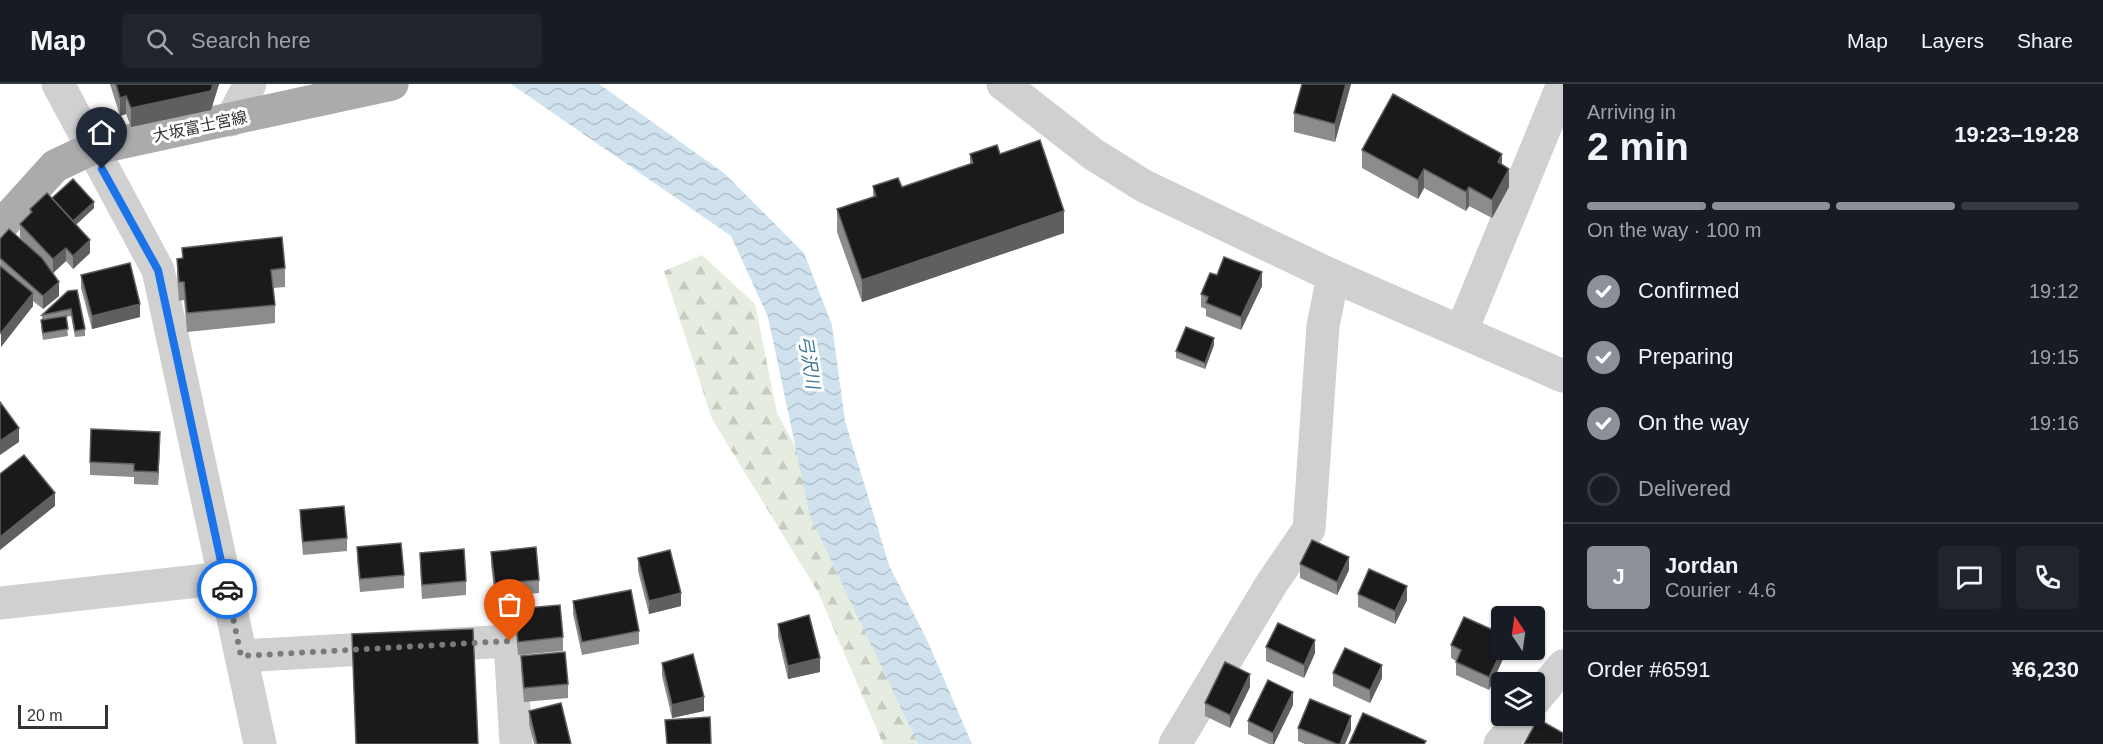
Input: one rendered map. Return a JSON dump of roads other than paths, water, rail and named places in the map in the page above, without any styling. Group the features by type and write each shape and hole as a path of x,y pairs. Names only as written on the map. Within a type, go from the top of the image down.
{"main road":[{"name":"大坂富士宮線","path":"0,227 55,166 91,149 392,84"}],"street":[{"path":"58,84 158,270 260,744"},
{"path":"231,120 250,84"},
{"path":"1003,84 1093,154 1144,186 1333,276 1462,330 1563,376"},
{"path":"1462,330 1563,84"},
{"path":"1175,744 1266,593 1309,529 1323,326 1333,276"},
{"path":"0,603 225,578"},
{"path":"241,656 510,641 516,744"},
{"path":"1545,688 1563,666"},
{"path":"1500,744 1515,726"}],"water":[{"name":"弓沢川","path":"511,84 599,84 724,173 804,253 832,325 845,421 889,565 928,642 972,744 918,744 810,516 768,317 731,236"}]}
